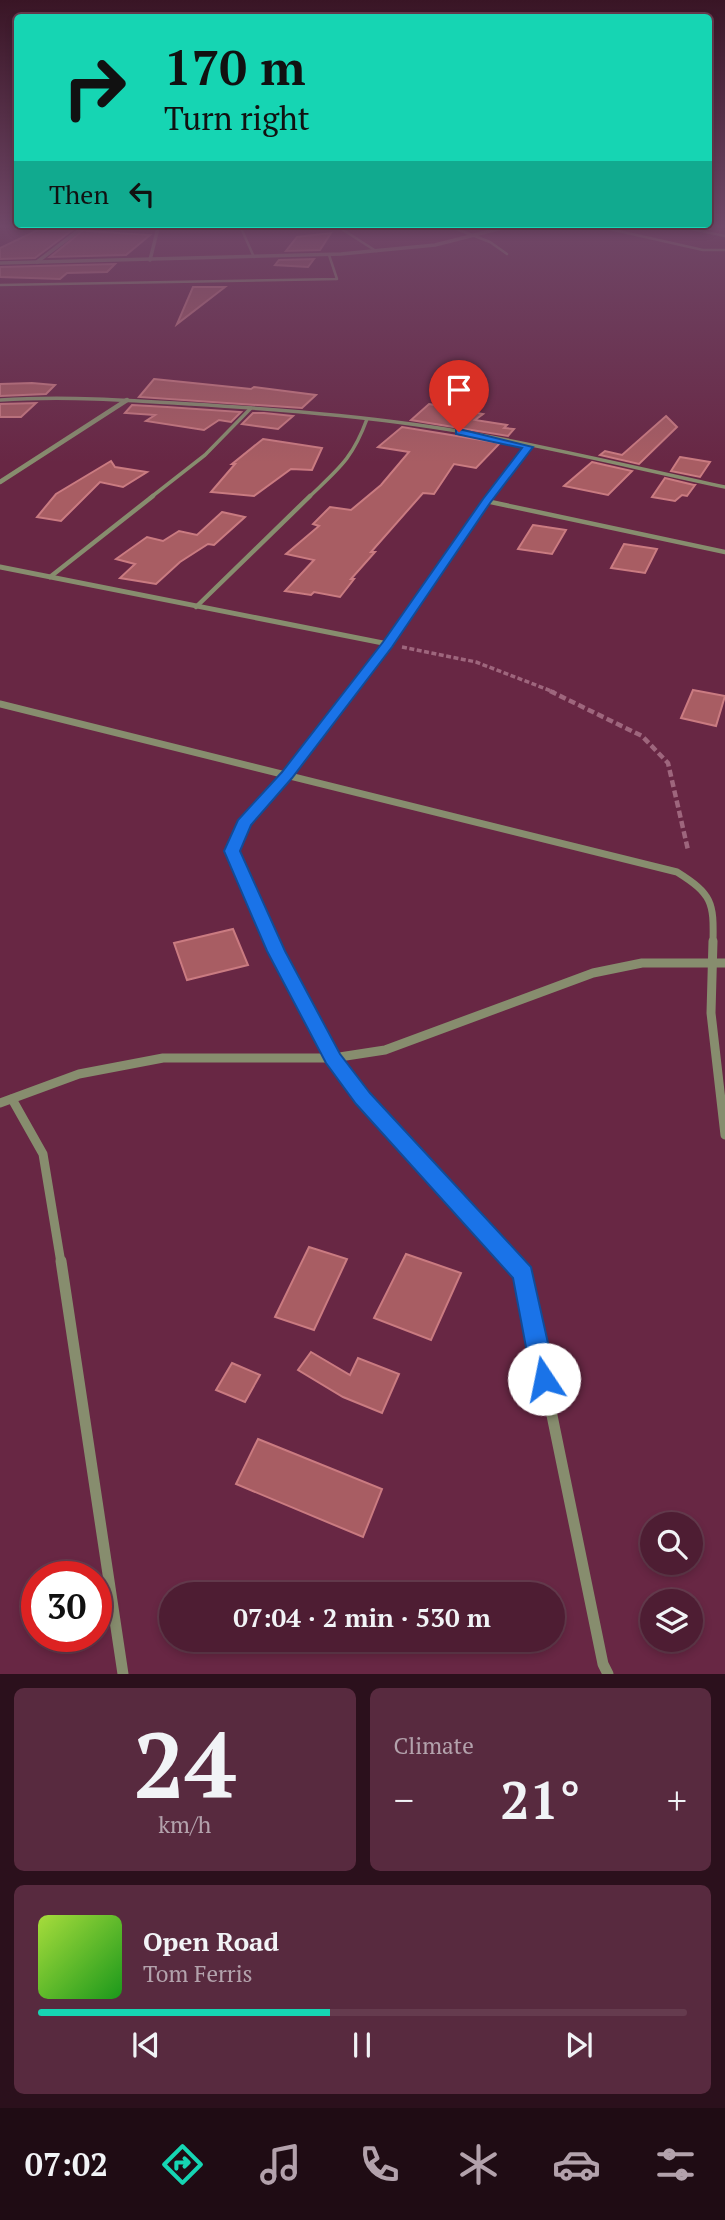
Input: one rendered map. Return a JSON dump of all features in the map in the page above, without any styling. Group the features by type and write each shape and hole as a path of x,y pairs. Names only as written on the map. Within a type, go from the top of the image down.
{"street":[{"path":"0,482 127,400"},
{"path":"0,567 388,644 287,775 243,823 232,851 276,951 333,1058 363,1099 523,1273 603,1664 608,1674"},
{"path":"0,704 677,873 699,886 714,909 710,1013 725,1135"},
{"path":"0,1103 79,1073 163,1058 333,1058 386,1050 593,973 642,963 725,963"},
{"path":"12,1099 43,1154 74,1337 123,1674"}],"lane":[{"path":"0,400 52,397 127,400 367,419 433,427 725,487"},
{"path":"50,577 205,455 251,408"},
{"path":"196,607 349,458 357,447 367,419"},
{"path":"388,644 486,501 528,447"},
{"path":"486,501 725,552"}],"path":[{"path":"388,644 476,662 566,697 642,736 668,763 688,850"}],"building":[{"path":"185,306 200,306 177,324"},
{"path":"154,379 316,395 302,408 139,397"},
{"path":"0,384 55,385 46,394 0,396"},
{"path":"36,403 21,417 0,417 0,404"},
{"path":"429,404 483,414 475,420 507,425 504,428 514,429 508,436 411,420"},
{"path":"132,405 241,412 231,422 219,420 204,430 146,421 155,415 125,413"},
{"path":"253,413 293,416 278,429 242,424"},
{"path":"666,416 677,427 639,464 600,455 605,451 622,455"},
{"path":"402,427 500,443 476,468 454,464 434,494 423,493 371,552 375,552 351,579 354,579 340,597 314,592 311,595 285,591 314,560 286,554 319,526 313,524 330,507 351,510 381,485 409,452 378,447"},
{"path":"263,439 322,448 312,470 291,469 254,496 211,492 235,464 232,464"},
{"path":"680,457 710,462 700,477 671,471"},
{"path":"111,461 115,467 147,472 123,487 100,482 61,521 37,517 56,494"},
{"path":"592,462 632,471 608,495 564,486"},
{"path":"665,478 695,485 687,496 682,495 675,501 652,497"},
{"path":"222,512 245,517 214,545 208,544 180,562 156,584 120,578 135,564 116,559 147,537 163,541 179,531 197,535"},
{"path":"533,525 566,530 552,554 518,549"},
{"path":"624,544 657,549 645,573 611,568"},
{"path":"693,690 725,696 716,726 681,718"},
{"path":"233,929 248,965 187,980 174,943"},
{"path":"309,1247 347,1259 314,1330 275,1317"},
{"path":"406,1254 461,1273 431,1340 374,1318"},
{"path":"311,1352 350,1375 358,1358 399,1374 382,1413 343,1397 298,1370"},
{"path":"232,1363 260,1375 245,1402 216,1390"},
{"path":"258,1439 382,1489 363,1537 236,1484"}],"route":[{"path":"459,432 528,447 486,501 388,644 287,775 243,823 232,851 276,951 333,1058 363,1099 523,1273 544,1379"}]}
